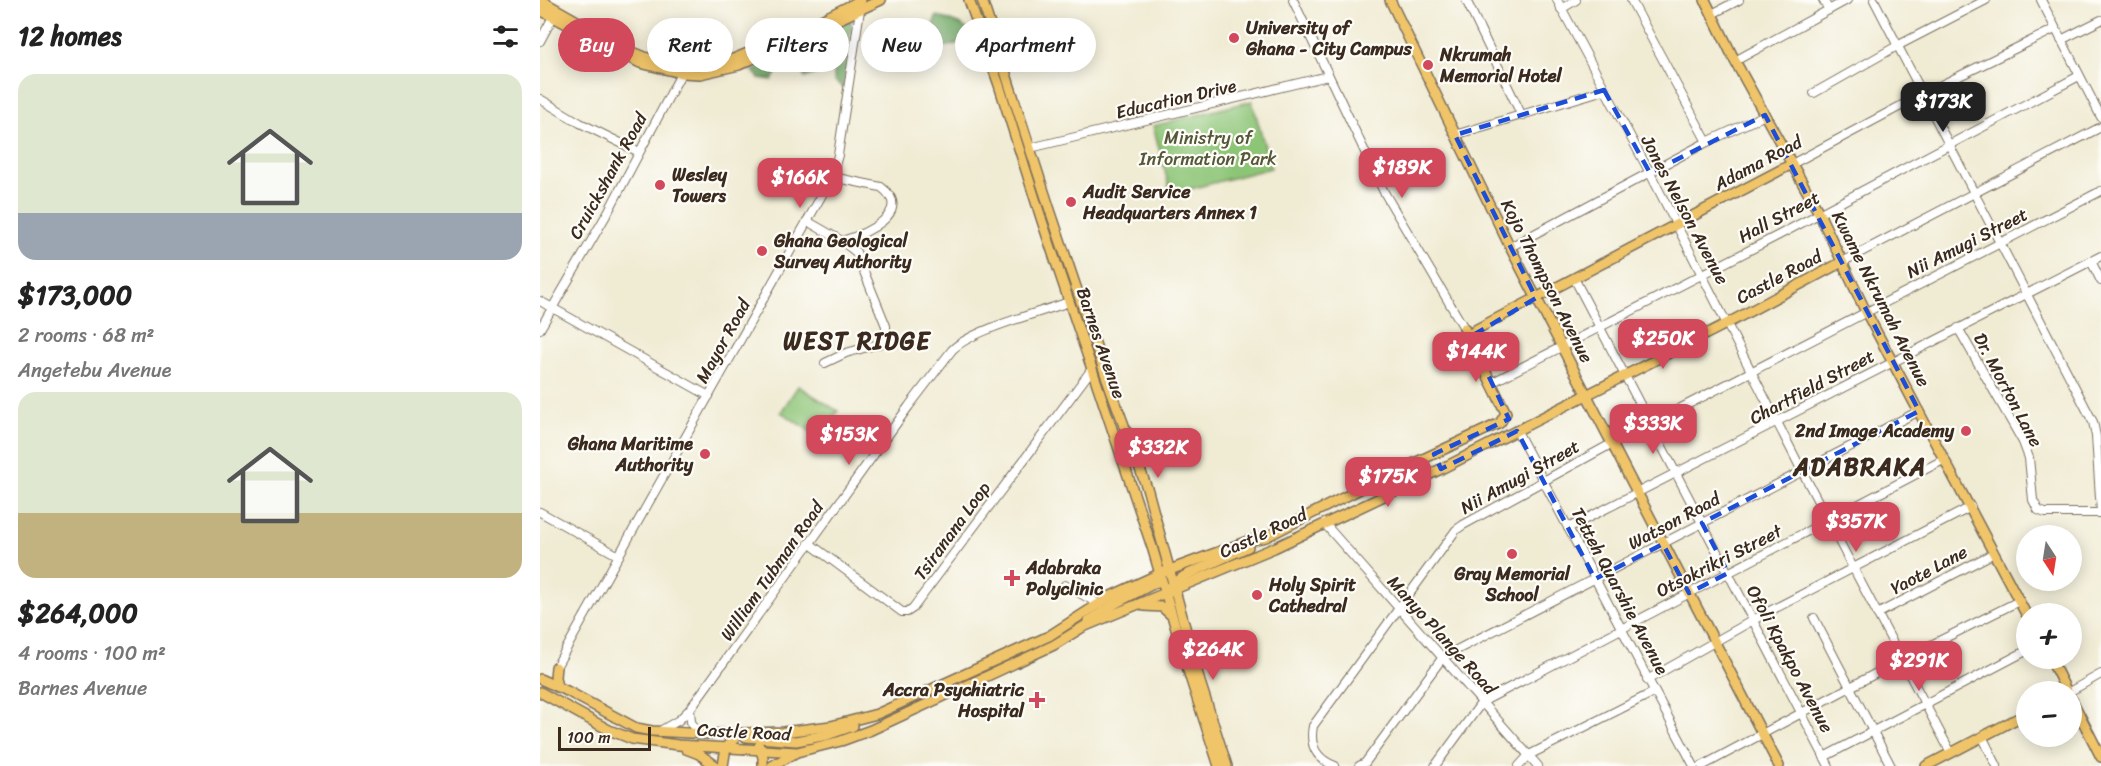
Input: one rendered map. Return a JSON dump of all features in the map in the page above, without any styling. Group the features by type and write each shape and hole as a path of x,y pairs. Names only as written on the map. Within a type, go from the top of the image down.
{"main road":[{"path":"540,0 628,50 647,58"},
{"path":"733,60 859,3 880,0"},
{"name":"Barnes Avenue","path":"969,0 1153,550 1181,610 1200,682 1227,766"},
{"name":"Barnes Avenue","path":"982,0 1106,376 1142,471 1165,551 1164,576 1171,588 1173,618 1219,766"},
{"name":"Kojo Thompson Avenue","path":"1390,0 1510,247 1779,766"},
{"name":"Kwame Nkrumah Avenue","path":"1704,0 1818,213 1866,312 2019,601"},
{"path":"540,10 640,63 647,64"},
{"name":"Adama Road","path":"1464,328 1477,328 1792,165"},
{"name":"Castle Road","path":"540,692 616,734 632,739 678,746 797,752 841,741 871,730 1054,645 1083,627 1132,608 1171,588 1189,584 1274,548 1441,469 1728,323 1842,262"},
{"path":"1464,328 1491,382"},
{"path":"1470,340 1477,328"},
{"name":"Castle Road","path":"540,677 636,728 660,731 704,734 810,729 850,722 877,714 1049,636 1099,604 1135,585 1164,576 1186,564 1248,541 1266,537 1366,486 1500,423 1506,413 1491,382"},
{"path":"1434,454 1441,469"},
{"path":"1171,588 1266,537"},
{"path":"1135,585 1151,570 1153,550"},
{"path":"1165,551 1173,559 1186,564"},
{"path":"1083,627 1116,603 1164,576"},
{"path":"1181,610 1182,595 1189,584"},
{"path":"1132,608 1159,606 1167,610 1173,618"},
{"path":"540,677 556,667"},
{"path":"556,667 557,687"},
{"path":"704,734 789,741 815,738 855,725 877,714"},
{"path":"1926,766 2016,720"},
{"path":"2082,720 2101,758"},
{"path":"723,766 726,747 737,736"},
{"path":"752,738 761,750 763,766"},
{"path":"678,746 699,754 716,766"},
{"path":"772,766 797,752"}],"street":[{"path":"1293,0 1384,192 1464,328"},
{"path":"1466,0 1522,116"},
{"name":"Jones Nelson Avenue","path":"1557,0 1650,173 1802,471 1951,753"},
{"path":"1561,9 1576,0"},
{"path":"1631,0 1707,142"},
{"path":"1712,14 1739,0"},
{"path":"1823,0 1829,10"},
{"path":"1735,61 1847,0"},
{"path":"1874,0 2093,422 2101,513"},
{"path":"1814,93 1897,46 1986,0"},
{"path":"2041,0 2101,117"},
{"name":"Mayor Road","path":"556,667 832,177 838,155 859,3"},
{"path":"540,41 553,17"},
{"path":"2061,40 2101,21"},
{"name":"Adama Road","path":"1792,165 1923,94 2055,29"},
{"name":"Cruickshank Road","path":"540,329 681,72"},
{"name":"Education Drive","path":"1030,148 1328,76"},
{"name":"Hall Street","path":"1491,382 1600,328 2079,76"},
{"path":"1455,135 1604,90"},
{"path":"540,99 580,123 639,152"},
{"path":"1510,247 1707,142 1765,115"},
{"name":"Castle Road","path":"1842,262 2101,127"},
{"path":"832,177 881,187 892,201 890,212 882,222 865,233 842,241"},
{"name":"Nii Amugi Street","path":"1335,766 1322,760 1316,753 1312,739 1313,726 1456,530 1470,519 2101,191"},
{"path":"807,221 842,241 856,252 884,320 886,337 880,345 846,353 825,363"},
{"name":"Chartfield Street","path":"1568,528 2101,256"},
{"path":"2091,261 2101,281"},
{"name":"Ofoli Kpakpo Avenue","path":"1574,278 1830,766"},
{"path":"540,301 709,396"},
{"name":"William Tubman Road","path":"660,731 674,724 690,709 909,406 960,342 975,334 1069,302"},
{"name":"Dr. Morton Lane","path":"1958,328 2023,442 2029,459 2033,500 2038,510 2045,513 2101,513"},
{"name":"Tsiranana Loop","path":"809,543 902,612 913,608 1092,369"},
{"name":"Watson Road","path":"1443,657 1919,411"},
{"name":"Tetteh Quarshie Avenue","path":"1517,431 1694,766"},
{"name":"Otsokrikri Street","path":"1435,766 1482,702 1945,459"},
{"path":"1647,680 1714,641 1971,507"},
{"path":"540,512 619,556"},
{"name":"Manyo Plange Road","path":"1324,523 1538,766"},
{"name":"Yaote Lane","path":"1877,614 1994,553"},
{"path":"1065,585 1099,604"},
{"path":"1702,766 1901,660 2019,601"},
{"path":"1814,618 1891,766"},
{"path":"1824,757 2016,656"},
{"path":"1359,766 1365,763 1443,657"},
{"path":"2082,684 2101,674"},
{"path":"1519,766 1529,755 1654,692"},
{"path":"690,709 692,722 704,734"},
{"path":"1983,738 1997,766"}],"highlighted area":[{"path":"1604,90 1650,173 1765,115 1919,411 1702,523 1728,573 1689,593 1663,544 1595,579 1517,431 1441,469 1434,454 1509,419 1470,337 1536,298 1455,135"}],"green space":[{"path":"943,18 955,23 955,44 943,47"},
{"path":"849,21 852,22 849,44"},
{"path":"754,72 777,72 772,80 759,78"},
{"path":"802,72 816,72 815,74 805,78"},
{"path":"834,72 845,72 843,88 834,80"},
{"name":"Ministry of Information Park","path":"1252,101 1271,168 1171,194 1153,126"},
{"path":"798,386 838,411 820,438 781,412"}],"place":[{"name":"University of Ghana - City Campus","path":"1234,38"},
{"name":"Nkrumah Memorial Hotel","path":"1428,65"},
{"name":"Wesley Towers","path":"660,185"},
{"name":"Audit Service Headquarters Annex 1","path":"1071,202"},
{"name":"Ghana Geological Survey Authority","path":"762,251"},
{"name":"2nd Image Academy","path":"1966,431"},
{"name":"Ghana Maritime Authority","path":"705,454"},
{"name":"Gray Memorial School","path":"1512,554"},
{"name":"Adabraka Polyclinic","path":"1012,578"},
{"name":"Holy Spirit Cathedral","path":"1257,595"},
{"name":"Accra Psychiatric Hospital","path":"1037,700"}],"district":[{"name":"WEST RIDGE","path":"857,341"},
{"name":"ADABRAKA","path":"1860,467"}]}
